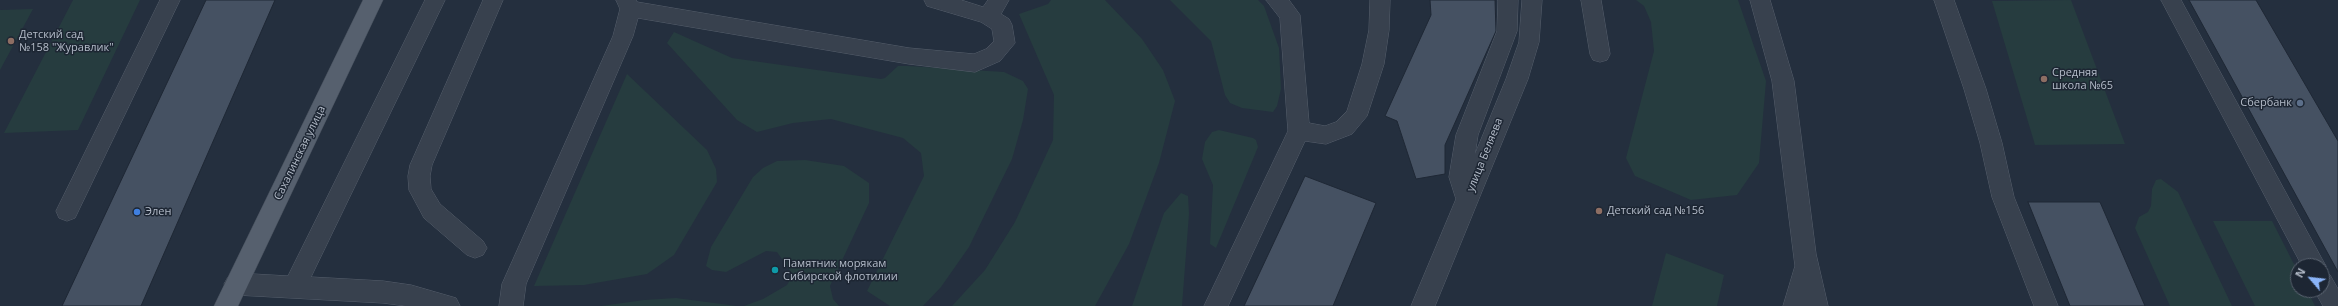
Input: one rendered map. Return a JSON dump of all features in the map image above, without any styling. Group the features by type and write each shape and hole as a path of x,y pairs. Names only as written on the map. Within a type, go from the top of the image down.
{"main road":[{"name":"Сахалинская улица","path":"226,306 373,0"}],"street":[{"path":"67,211 170,0"},
{"path":"294,288 435,0"},
{"path":"475,248 432,211 420,190 419,176 421,164 493,0"},
{"path":"511,306 514,284 623,36 628,5 909,56 975,63 993,55 1005,43 1002,25 994,8 934,0"},
{"path":"1216,306 1299,132 1290,15 1276,0"},
{"path":"1299,132 1326,135 1344,128 1356,116 1373,64 1379,30 1380,0"},
{"path":"1467,199 1460,177 1466,135 1507,31 1508,0"},
{"name":"улица Беляева","path":"1423,306 1524,57 1529,42 1532,0"},
{"path":"1591,0 1600,54"},
{"path":"1760,0 1783,81 1806,266 1816,306"},
{"path":"1944,0 1977,95 1991,143 2003,197 2046,306"},
{"path":"2171,0 2310,258"},
{"path":"1795,306 1806,266"},
{"path":"236,284 383,292 411,296 448,306"},
{"path":"2330,297 2335,306"}],"green space":[{"path":"73,0 140,0 78,130 4,133"},
{"path":"1051,0 1105,0 1142,39 1163,70 1175,101 1159,163 1129,244 1095,306 952,306 985,270 1015,222 1053,140 1054,95 1019,14 1048,4"},
{"path":"1170,0 1258,0 1264,6 1279,48 1281,89 1277,106 1273,112 1242,108 1230,103 1225,95 1211,41"},
{"path":"1636,0 1738,0 1766,81 1759,163 1737,195 1691,200 1635,176 1626,158 1654,51 1651,22 1644,6"},
{"path":"2071,0 2125,144 2035,145 1992,1"},
{"path":"33,9 0,70 0,10"},
{"path":"674,32 732,58 881,79 885,78 898,66 908,66 1004,72 1023,81 1028,89 1023,120 1012,159 969,247 941,287 923,306 890,306 867,291 924,176 921,153 903,138 831,119 793,123 757,132 737,120 667,43"},
{"path":"627,74 707,150 716,169 717,182 674,255 647,274 584,285 534,286"},
{"path":"1219,130 1253,138 1256,140 1258,147 1216,248 1210,244 1213,185 1202,159 1205,142 1212,132"},
{"path":"805,160 844,166 869,183 869,203 830,286 833,299 839,306 744,306 763,299 787,285 793,275 777,252 766,251 726,272 712,270 706,266 711,247 753,177 763,168 777,161"},
{"path":"2161,179 2178,192 2232,306 2170,306 2135,228 2139,217 2148,212 2151,206 2152,189 2156,180"},
{"path":"1181,193 1188,196 1189,214 1182,306 1132,306 1164,213"},
{"path":"2213,221 2272,221 2291,258 2290,298 2311,298 2315,306 2255,306"},
{"path":"1666,253 1724,275 1717,306 1652,306"},
{"path":"676,298 737,306 601,306 644,300"}],"building":[{"path":"206,0 275,0 141,306 62,306"},
{"path":"1430,0 1495,0 1496,31 1445,145 1445,174 1416,179 1397,121 1385,116 1431,15"},
{"path":"2189,0 2256,0 2338,141 2338,272"},
{"path":"1305,176 1376,203 1333,306 1244,306"},
{"path":"2028,202 2100,202 2145,306 2070,306"}],"place":[{"name":"Детский сад №158 \"Журавлик\"","path":"11,41"},
{"name":"Средняя школа №65","path":"2044,79"},
{"name":"Сбербанк","path":"2300,103"},
{"name":"Детский сад №156","path":"1599,211"},
{"name":"Элен","path":"137,212"},
{"name":"Памятник морякам Сибирской флотилии","path":"775,270"}]}
